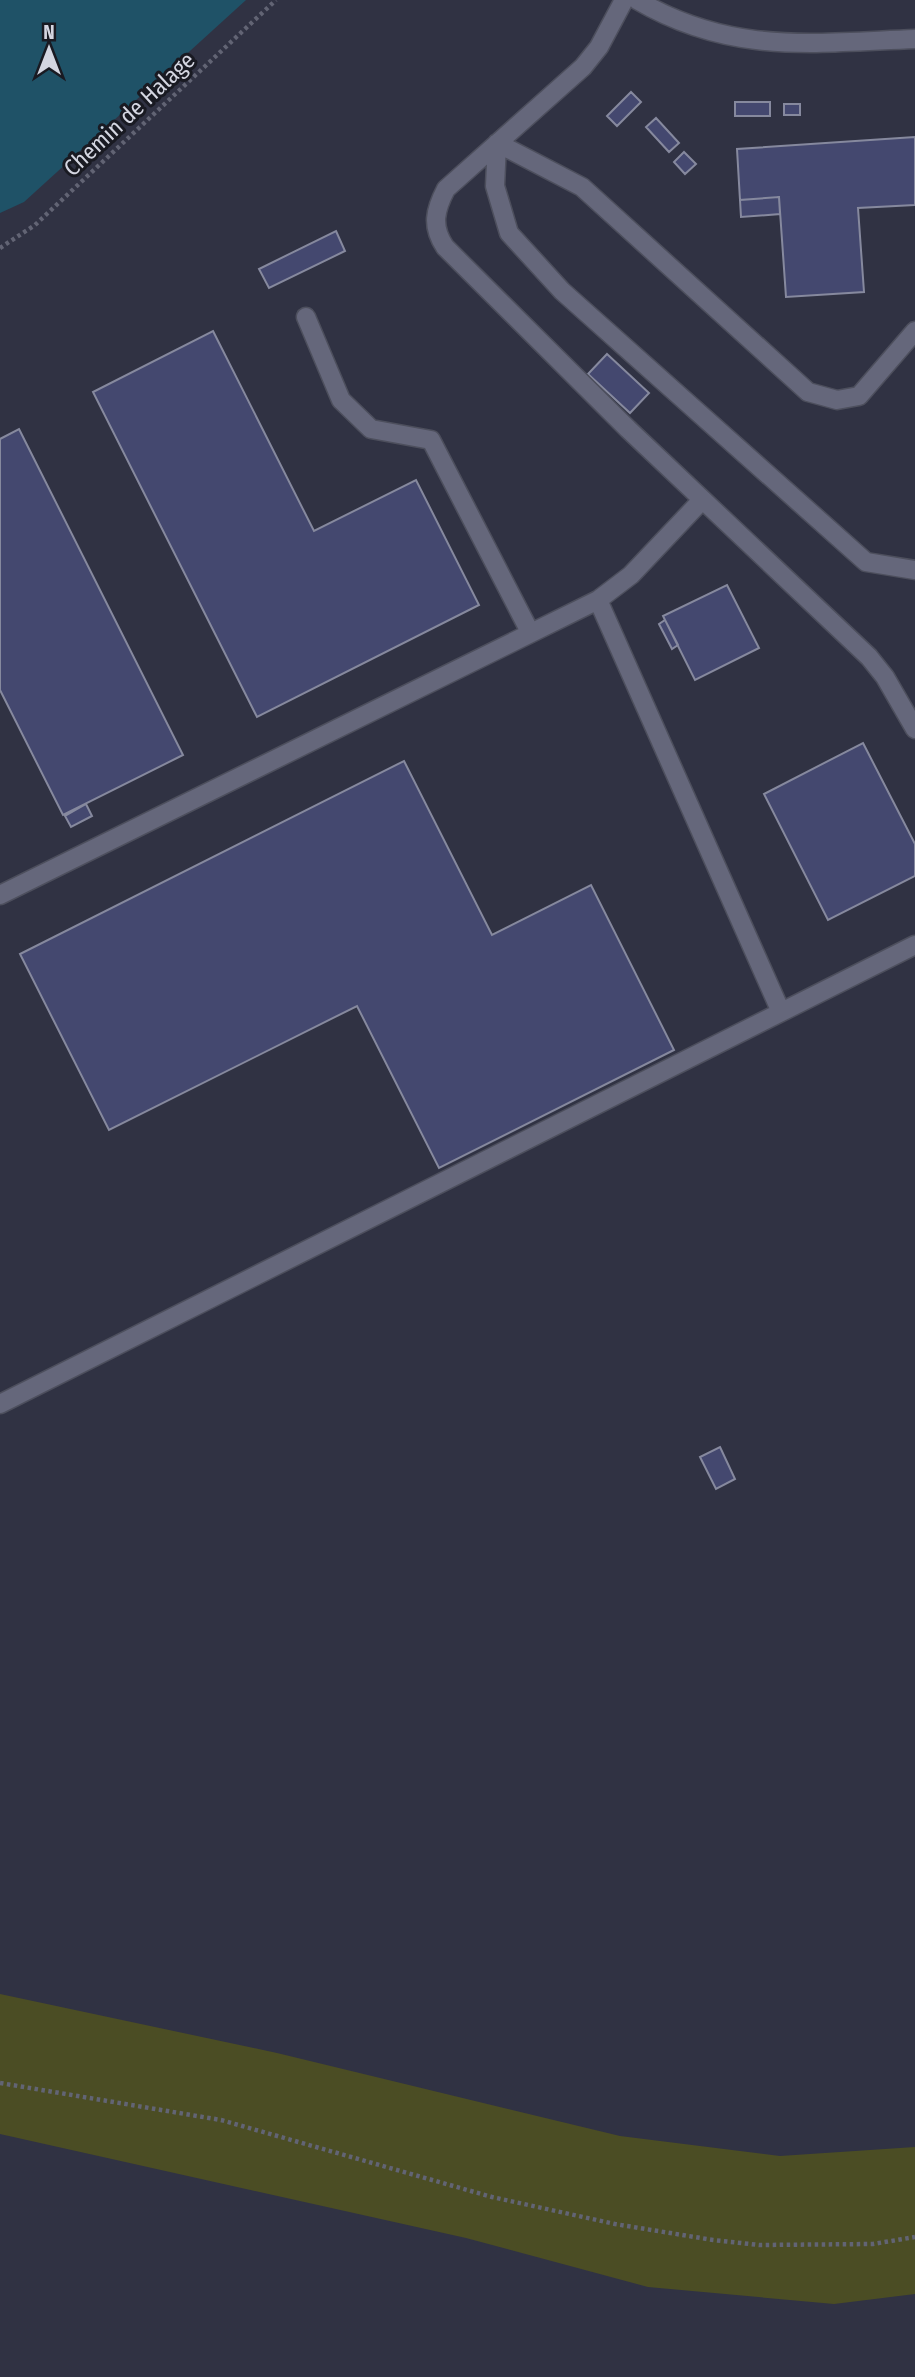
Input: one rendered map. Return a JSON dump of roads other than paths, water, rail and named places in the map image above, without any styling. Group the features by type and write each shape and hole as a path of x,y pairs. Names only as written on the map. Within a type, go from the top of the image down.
{"street":[{"path":"624,0 599,47 583,67 446,189 436,211 435,226 438,236 445,247 702,500 869,657 885,677 915,729"},
{"path":"637,0 706,32 735,38 793,43 915,39"},
{"path":"497,143 582,187 808,392 837,400 859,396 915,331"},
{"path":"497,143 495,186 509,233 562,291 866,562 915,570"},
{"path":"306,317 341,400 371,429 431,440 530,632"},
{"path":"0,895 597,600 631,575 702,500"},
{"path":"597,600 781,1012"},
{"path":"0,1404 915,945"}],"water":[{"path":"0,0 246,0 24,202 0,213"}]}
